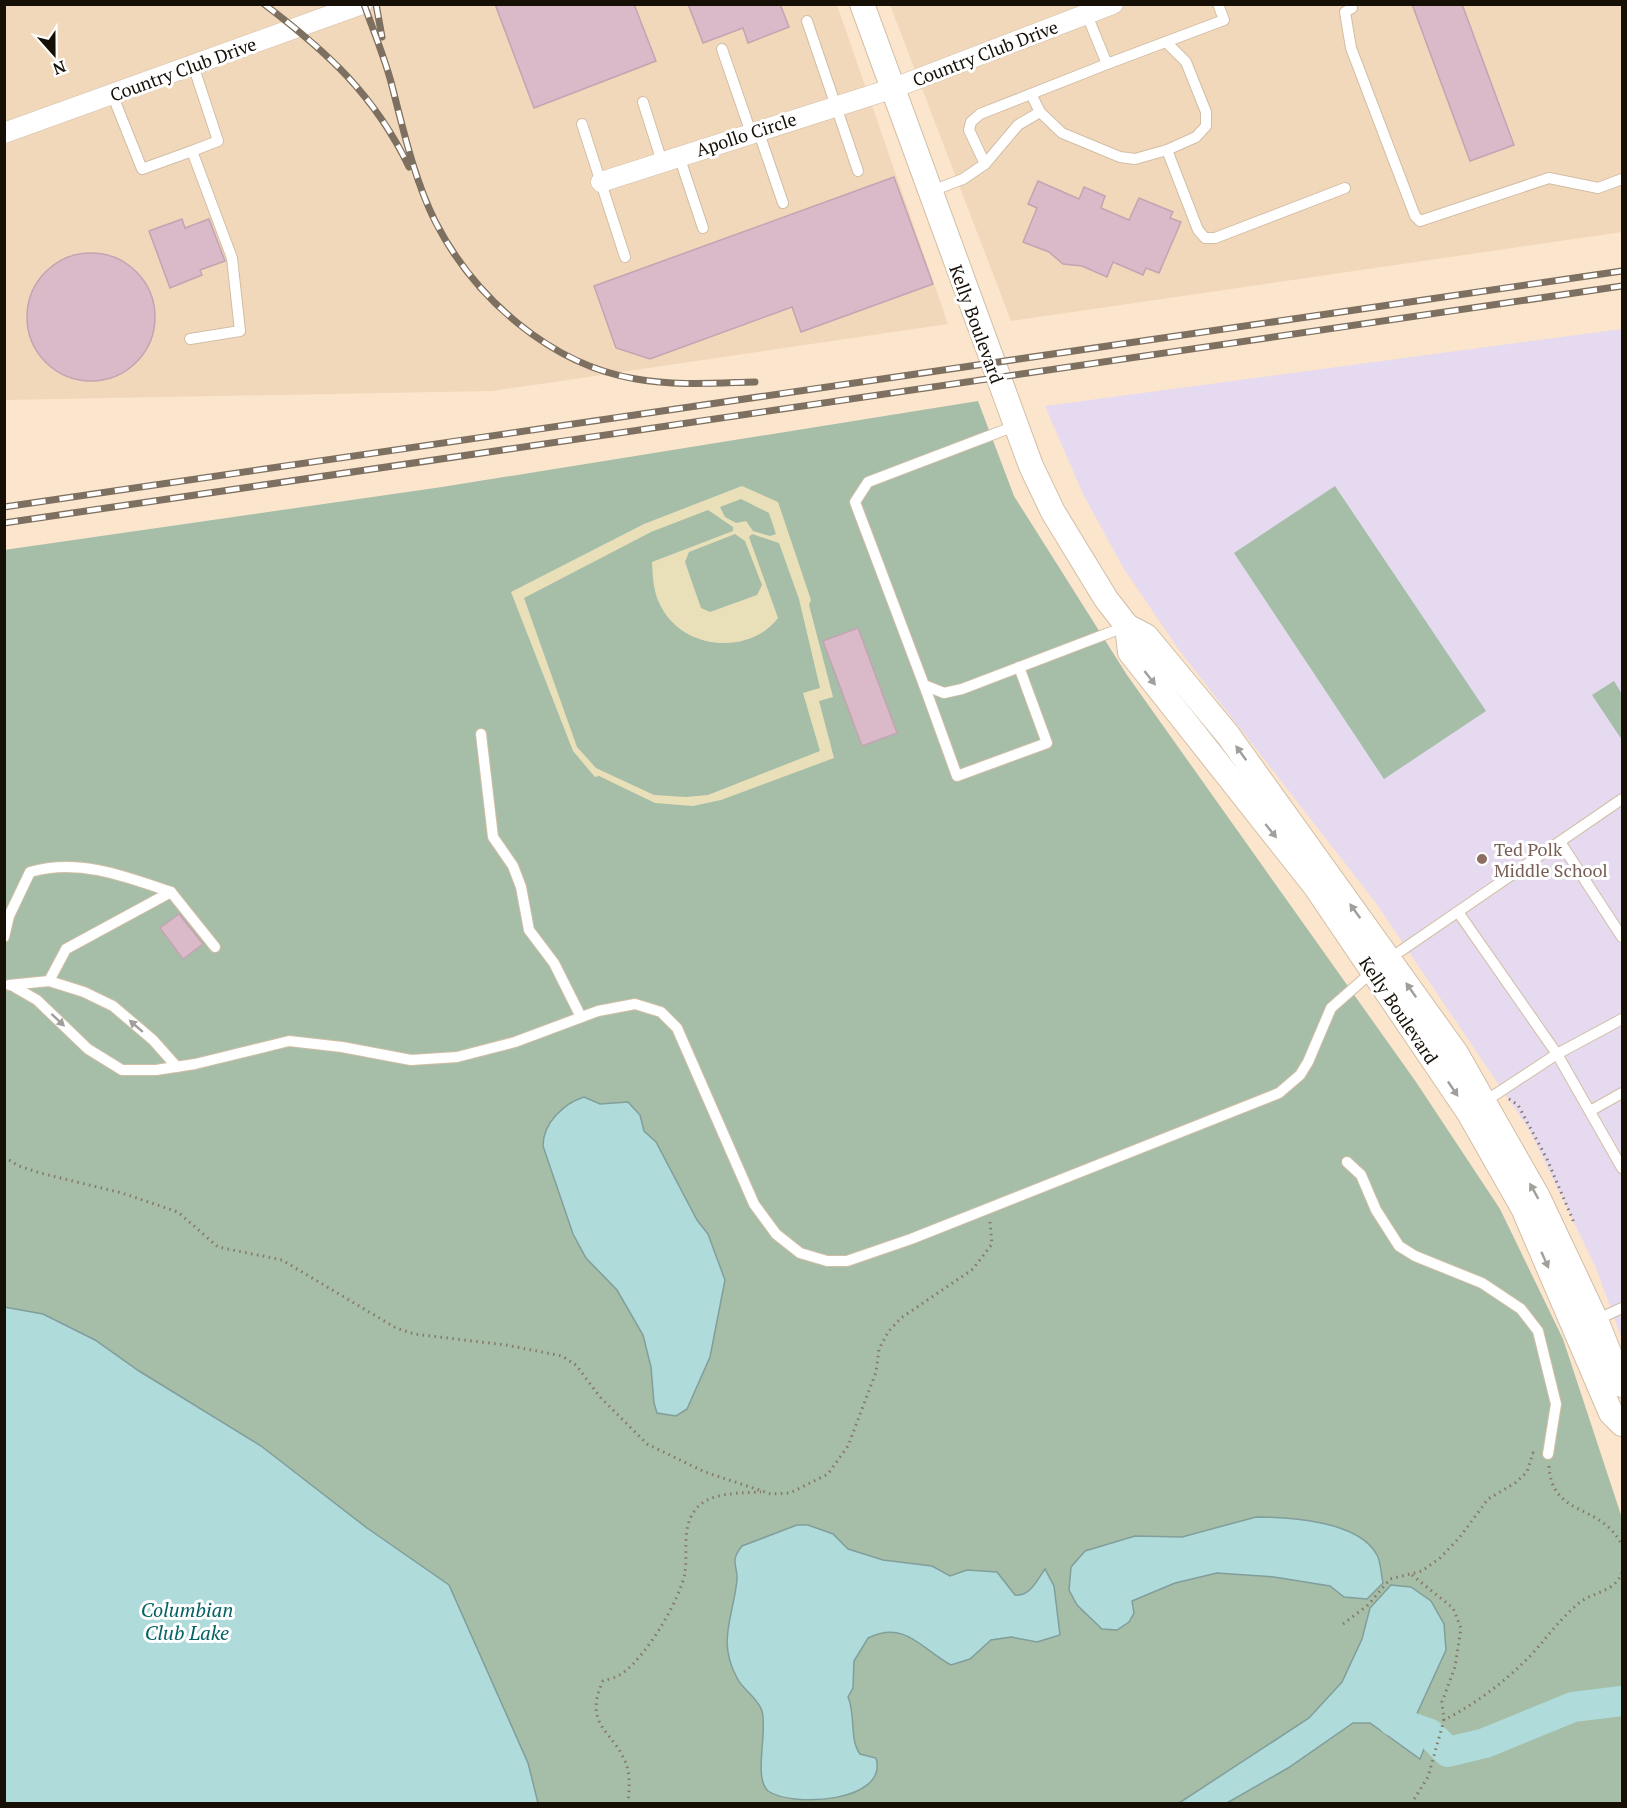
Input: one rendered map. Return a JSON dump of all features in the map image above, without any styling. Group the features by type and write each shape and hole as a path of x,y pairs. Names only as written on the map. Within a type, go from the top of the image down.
{"street":[{"name":"Country Club Drive","path":"4,133 362,4"},
{"name":"Kelly Boulevard","path":"861,4 1015,426 1053,512 1106,598 1127,626 1146,636 1228,735 1381,965 1523,1208 1611,1413 1623,1425"},
{"name":"Country Club Drive","path":"891,89 1113,4"},
{"name":"Apollo Circle","path":"601,182 891,89"},
{"name":"Kelly Boulevard","path":"1381,965 1456,1053 1538,1197 1596,1320 1623,1385"}],"lane":[{"path":"985,164 969,130 971,122 980,114 1224,20 1218,4"},
{"path":"1350,4 1352,8 1345,12 1351,48 1415,216 1420,221 1549,178 1598,188 1623,179"},
{"path":"1087,15 1107,64"},
{"path":"807,21 858,171"},
{"path":"1031,94 1040,112 1062,133 1120,157 1135,159 1167,150 1196,138 1206,126 1206,112 1186,62 1166,42"},
{"path":"722,50 783,203"},
{"path":"112,94 142,169 218,141 193,65"},
{"path":"643,102 703,228"},
{"path":"929,192 963,179 985,164 1018,125 1040,112"},
{"path":"582,124 626,257"},
{"path":"1167,150 1198,230 1205,238 1215,238 1345,188"},
{"path":"190,339 240,331 232,258 192,151"},
{"path":"1015,426 868,482 855,502 957,776 1047,743 1019,667"},
{"path":"924,686 944,693 1127,626"},
{"path":"481,734 493,837 513,866 521,886 529,930 554,963 581,1017"},
{"path":"8,985 37,1000 88,1048 122,1070 177,1067 289,1041 342,1047 411,1060 457,1057 515,1042 598,1011 635,1004 661,1012 677,1028 754,1204 776,1234 800,1253 827,1261 847,1261 1279,1093 1300,1075 1308,1062 1331,1008 1381,965 1623,799"},
{"path":"1560,842 1623,937"},
{"path":"4,937 9,916 30,872 50,866 86,868 119,874 171,892 215,947"},
{"path":"49,981 66,949 171,892"},
{"path":"1458,912 1557,1054 1623,1168"},
{"path":"8,985 49,981 84,992 113,1006 153,1040 177,1067"},
{"path":"1484,1102 1557,1054 1623,1019"},
{"path":"1590,1111 1623,1092"},
{"path":"1347,1162 1361,1175 1376,1210 1399,1246 1415,1256 1482,1284 1521,1309 1538,1331 1556,1404 1548,1454"},
{"path":"1596,1320 1623,1308"}],"path":[{"path":"4,1156 19,1166 40,1173 122,1193 178,1212 218,1247 282,1260 396,1328 414,1334 506,1344 562,1356 576,1365 590,1385 647,1444 705,1472 771,1494 790,1493 828,1474 848,1446 876,1371 879,1349 888,1332 901,1318 973,1269 986,1255 992,1244 992,1227 985,1209"},
{"path":"1343,1624 1368,1605 1390,1579 1412,1575 1440,1558 1461,1537 1488,1499 1515,1483 1527,1472 1533,1454 1548,1454 1554,1488 1563,1501 1607,1523 1623,1545"},
{"path":"628,1803 628,1771 622,1754 595,1711 595,1698 603,1681 623,1674 641,1656 656,1635 681,1588 688,1521 697,1508 712,1499 735,1493 763,1492"},
{"path":"1444,1720 1474,1704 1503,1681 1532,1653 1554,1625 1582,1601 1608,1589 1623,1572"},
{"path":"1411,1803 1428,1777 1444,1720 1442,1702 1455,1667 1461,1628 1454,1608 1412,1575"}],"shaded area":[{"path":"4,5 837,5 948,324 492,391 5,400"},
{"path":"890,5 1622,5 1622,232 1011,321"},
{"name":"Ted Polk Middle School","path":"1622,329 1622,1339 1596,1268 1530,1131 1376,903 1179,650 1124,569 1083,494 1045,406"}],"green space":[{"path":"978,401 1014,496 1127,675 1416,1082 1500,1209 1563,1339 1622,1518 1622,1800 1618,1804 5,1803 4,550 442,487"},
{"path":"1335,486 1486,711 1384,779 1234,553"},
{"path":"1614,681 1622,694 1622,740 1592,695"}],"sand":[{"path":"742,486 778,502 811,600 809,605 833,697 819,701 834,758 721,800 693,806 655,803 599,776 595,777 573,751 511,592 644,524","holes":["741,499 769,513 776,534 770,536 753,531 746,521 736,523 725,517 720,507","708,510 733,527 733,531 652,562 657,598 673,623 702,640 719,643 751,638 766,630 778,618 749,537 752,534 779,543 799,599 820,688 803,693 820,751 708,795 686,797 654,795 596,768 577,747 524,598 651,532","735,534 745,541 762,585 757,595 710,612 701,608 685,562 689,552"]}],"water":[{"path":"584,1097 600,1104 628,1102 640,1115 644,1131 656,1142 697,1220 708,1234 725,1280 710,1357 687,1409 676,1416 657,1413 651,1367 643,1335 617,1290 586,1258 573,1234 543,1146 547,1129 556,1115"},
{"name":"Columbian Club Lake","path":"4,1307 43,1314 95,1340 139,1371 261,1446 367,1528 449,1585 528,1763 538,1803 5,1803"},
{"path":"1256,1517 1287,1518 1322,1523 1355,1535 1368,1544 1377,1555 1383,1583 1367,1599 1344,1597 1330,1586 1274,1577 1217,1573 1175,1583 1132,1601 1134,1613 1129,1622 1117,1630 1102,1629 1077,1605 1069,1590 1071,1567 1085,1551 1135,1536 1182,1537"},
{"path":"797,1525 808,1525 833,1534 848,1549 883,1560 932,1566 950,1576 967,1570 997,1572 1015,1595 1029,1591 1045,1569 1054,1586 1060,1635 1037,1642 1011,1637 991,1640 970,1659 951,1665 903,1634 881,1633 868,1638 854,1661 853,1688 848,1697 857,1748 860,1754 876,1758 876,1773 868,1784 854,1792 836,1797 817,1800 797,1799 768,1791 764,1784 761,1765 762,1711 737,1678 728,1652 728,1629 737,1580 735,1560 742,1546"},
{"path":"1391,1585 1411,1587 1431,1601 1444,1624 1446,1650 1414,1720 1430,1734 1420,1759 1370,1723 1353,1723 1288,1768 1227,1803 1179,1803 1309,1718 1342,1682 1362,1639 1370,1608"}],"building":[{"path":"495,4 634,4 656,61 534,108"},
{"path":"688,4 780,4 789,27 748,43 743,28 703,43"},
{"path":"1412,4 1462,4 1514,145 1470,161"},
{"path":"894,177 933,284 801,332 792,307 650,359 616,348 594,286"},
{"path":"1038,181 1079,199 1084,187 1105,196 1101,208 1129,220 1139,198 1173,212 1170,218 1181,222 1159,273 1146,268 1143,275 1113,262 1107,277 1082,266 1063,264 1049,252 1023,242 1037,208 1028,204"},
{"path":"182,219 185,228 209,219 225,261 200,270 202,275 170,288 149,231"},
{"path":"91,253 115,258 136,272 150,293 155,317 150,341 136,362 115,376 91,381 67,376 46,362 32,341 27,317 32,293 46,272 67,258"},
{"path":"858,628 897,733 862,746 823,641"},
{"path":"179,914 203,944 183,959 160,928"}],"waterway":[{"path":"1393,1721 1430,1734 1448,1752 1485,1743 1573,1707 1622,1701"}],"railway":[{"path":"264,4 308,39 347,76 380,117 409,167"},
{"path":"364,4 388,72 410,153 428,205 451,249 493,301 518,324 545,343 574,359 605,371 636,379 666,383 755,382"},
{"path":"376,4 382,37"},
{"path":"4,507 1622,271"},
{"path":"4,523 1622,286"}],"place":[{"name":"Ted Polk Middle School","path":"1482,859"}]}
